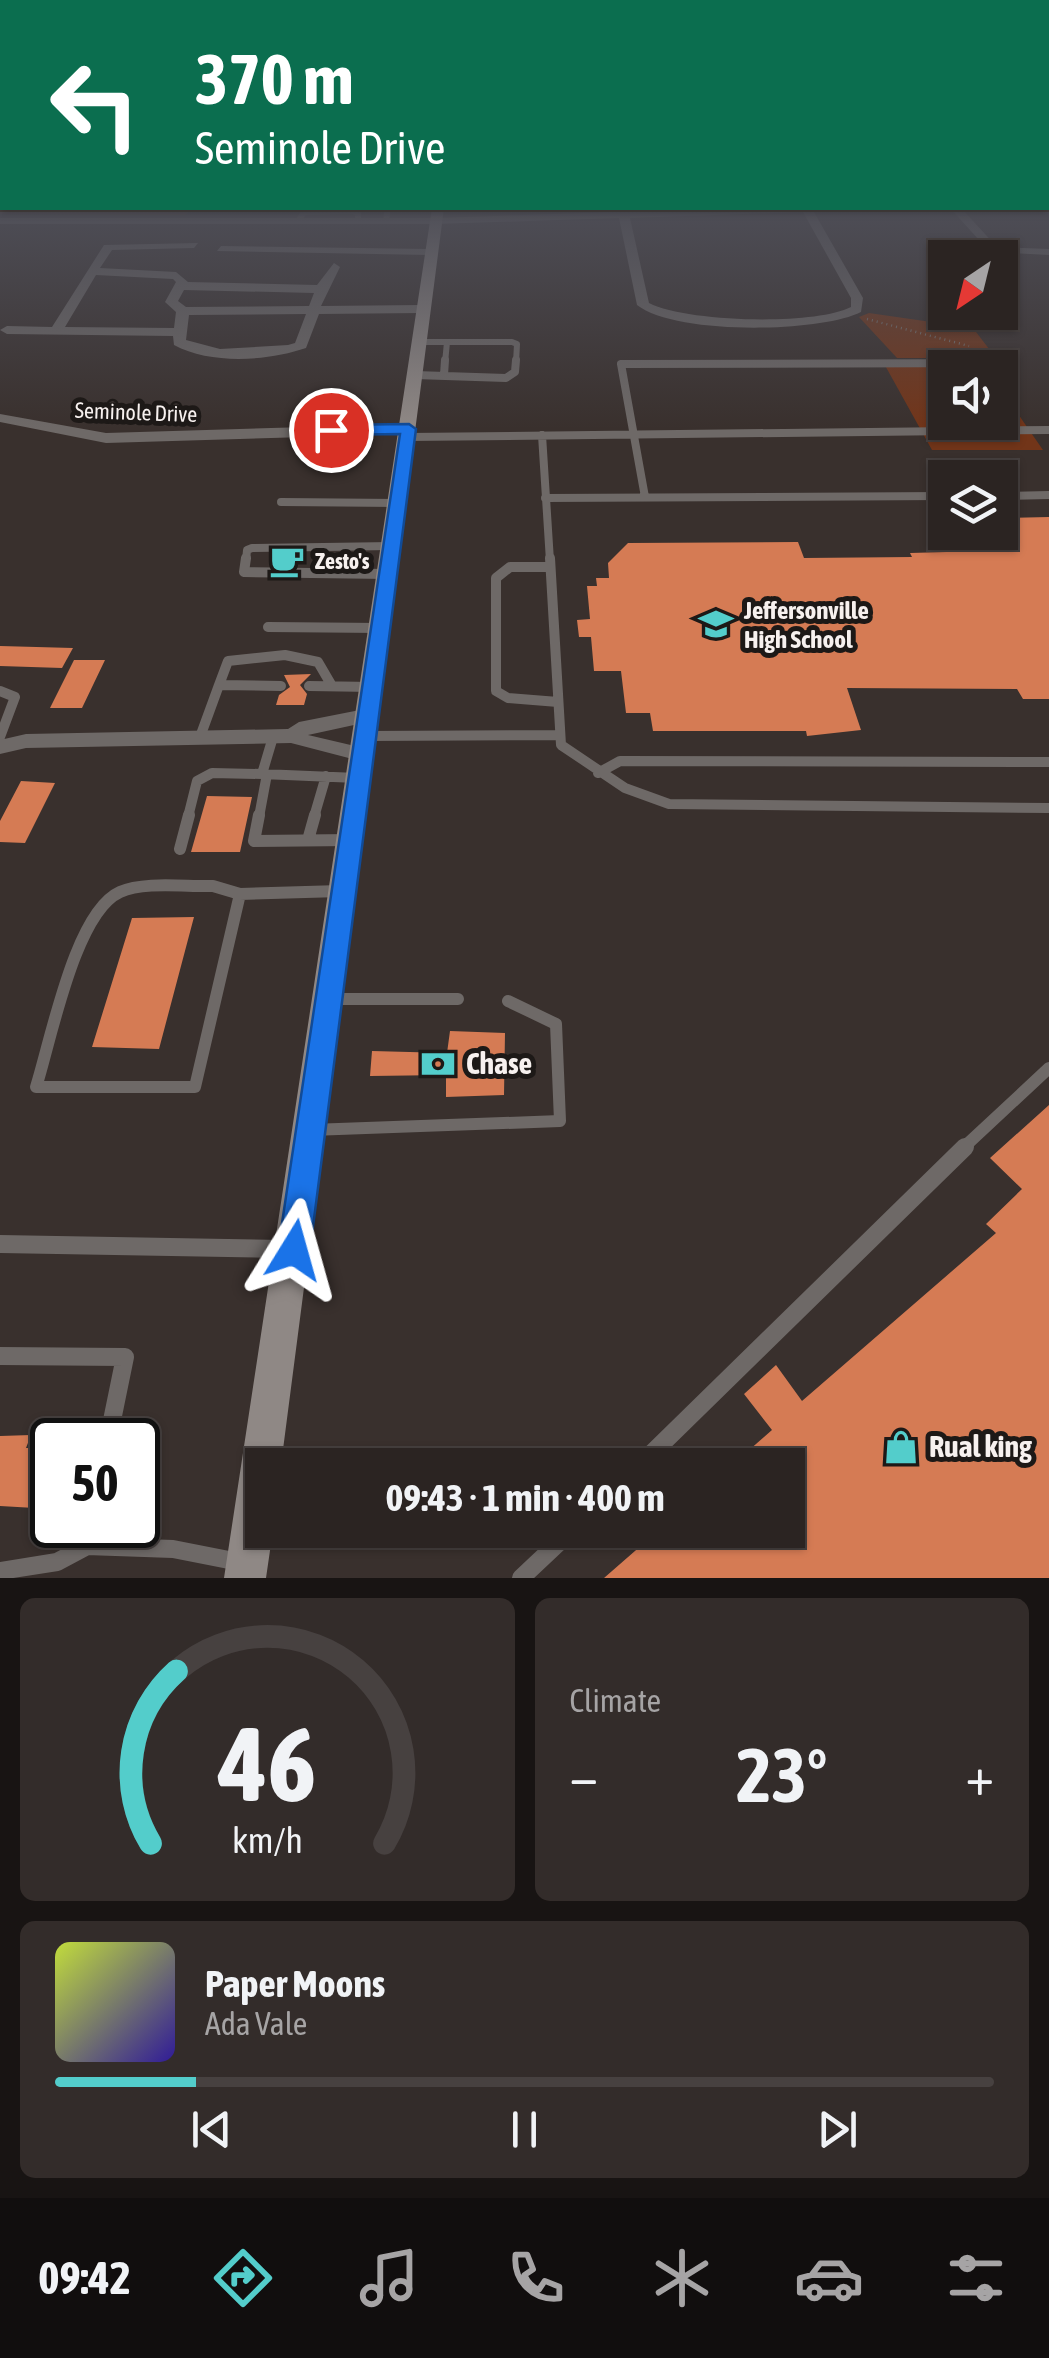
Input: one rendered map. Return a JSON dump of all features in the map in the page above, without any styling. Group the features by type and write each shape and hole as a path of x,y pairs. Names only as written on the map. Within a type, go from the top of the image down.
{"main road":[{"path":"246,1571 330,999 415,376 433,342 421,308 425,282"}],"street":[{"path":"57,329 86,282"},
{"path":"180,282 183,286"},
{"path":"182,310 179,342 196,352 281,351 301,345 326,282"},
{"path":"638,282 643,304 658,314 686,318 826,318 857,309 858,298 848,282"},
{"path":"183,286 321,289"},
{"path":"183,286 171,302 182,310 421,308"},
{"path":"246,309 259,288"},
{"path":"7,330 180,332"},
{"name":"Seminole Drive","path":"0,418 104,438 273,437 331,443 408,436"},
{"path":"296,736 299,730 367,734"},
{"path":"296,736 300,742 367,734"},
{"path":"4,743 296,736"}],"lane":[{"path":"415,376 506,378 515,372 517,344 433,342 444,375"},
{"path":"644,497 622,364 928,363"},
{"path":"408,436 1049,430"},
{"path":"542,436 561,745 598,773 637,796 694,806 1049,808"},
{"path":"545,498 928,496"},
{"path":"1018,496 1049,496"},
{"path":"282,502 398,503"},
{"path":"388,574 244,572 247,550 252,548 392,546"},
{"path":"550,567 510,567 496,578 496,690 508,698 558,702"},
{"path":"268,626 381,628"},
{"path":"200,737 228,661 248,656 312,658 324,667 332,686 367,734"},
{"path":"219,684 281,686"},
{"path":"309,686 332,686"},
{"path":"0,690 14,697 4,743"},
{"path":"308,840 326,776 367,734 560,735"},
{"path":"273,737 254,841 352,840"},
{"path":"598,773 620,760 1049,762"},
{"path":"180,849 197,780 212,773 326,776"},
{"path":"240,894 194,1087 36,1087 87,925 106,901 122,890 213,886 240,894 345,891"},
{"path":"330,999 458,999"},
{"path":"311,1130 560,1121 556,1024 508,1001"},
{"path":"657,1448 853,1252 1049,1068"},
{"path":"0,1244 294,1250"},
{"path":"0,1356 125,1357 113,1418"},
{"path":"0,1571 57,1562 83,1548"},
{"path":"154,1548 246,1571"},
{"path":"521,1578 553,1548"}],"path":[{"path":"858,317 970,347"}],"shaded area":[{"path":"869,313 928,322 928,330 975,330 990,350 928,350 928,358 897,358 859,317"},
{"path":"882,360 928,360 928,440 1018,440 1018,414 1043,450 932,450"}],"building":[{"path":"1049,517 1049,699 1023,699 1017,689 847,688 861,730 807,736 806,731 653,731 650,713 626,713 621,671 594,671 591,637 579,637 577,620 590,619 587,586 597,586 596,578 609,578 608,563 628,543 798,542 804,558 912,557 910,553 948,550 1018,550 1018,518"},
{"path":"0,646 73,648 62,668 0,666"},
{"path":"74,660 105,660 82,708 50,708"},
{"path":"311,674 300,685 307,694 304,705 276,705 279,695 290,687 284,675"},
{"path":"21,781 55,783 25,843 0,842 0,821"},
{"path":"207,796 252,797 240,852 191,852"},
{"path":"194,917 159,1049 92,1047 132,918"},
{"name":"Chase","path":"450,1031 505,1033 504,1095 446,1097 446,1075 370,1076 372,1051 447,1053"},
{"name":"Rual king","path":"1049,1105 1049,1578 604,1578 638,1548 805,1548 805,1448 751,1448 772,1430 744,1394 776,1365 802,1401 996,1233 986,1224 1022,1189 990,1158"},
{"path":"30,1435 26,1448 30,1448 30,1508 0,1506 0,1436"}],"place":[{"name":"Zesto's","path":"287,561"},
{"name":"Jeffersonville High School","path":"716,624"},
{"name":"Chase","path":"438,1064"},
{"name":"Rual king","path":"901,1447"}],"route":[{"path":"294,1250 409,429 331,430"}]}
